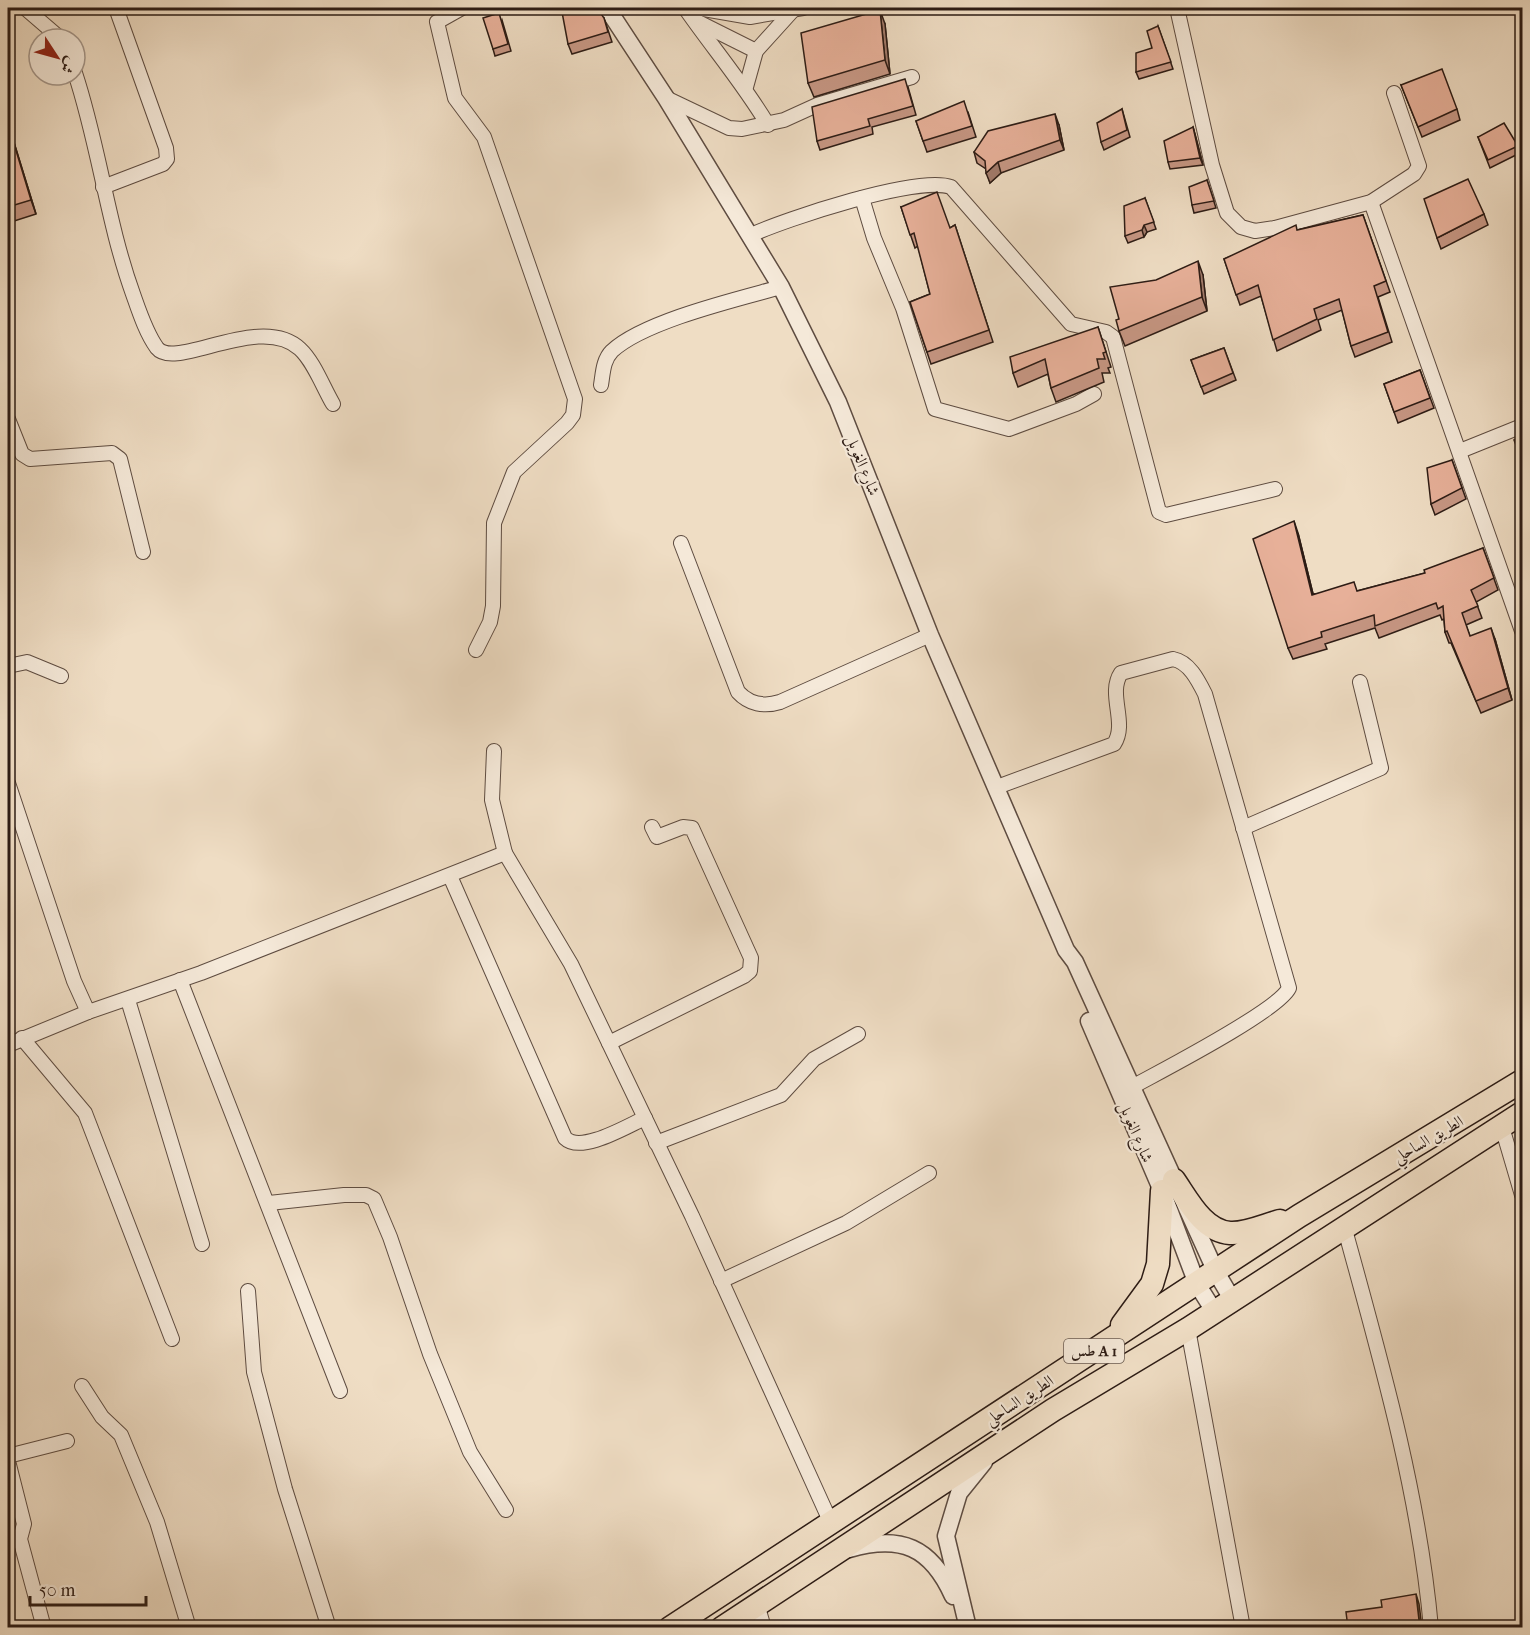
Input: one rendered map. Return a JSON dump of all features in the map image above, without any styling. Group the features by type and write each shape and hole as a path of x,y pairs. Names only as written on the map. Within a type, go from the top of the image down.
{"highway":[{"name":"الطريق الساحلي","path":"670,1628 1299,1216 1522,1081"},
{"name":"الطريق الساحلي","path":"722,1628 1000,1445 1188,1329 1522,1113"},
{"path":"1168,1185 1216,1230 1231,1233 1299,1216"},
{"path":"1110,1341 1152,1284 1161,1244 1168,1185"}],"street":[{"path":"25,8 46,27"},
{"path":"103,187 163,164 166,159 166,148 116,8"},
{"path":"462,8 437,22 455,98 484,137 575,399 573,415 567,423 514,472 494,523 493,606 490,622 476,650"},
{"name":"شارع الغويل","path":"607,8 752,235 781,287 838,402 930,635 1066,950 1074,962 1132,1087 1168,1185"},
{"path":"685,8 756,51"},
{"path":"696,14 750,17 798,8"},
{"path":"746,87 756,51 798,8"},
{"path":"1177,8 1212,165 1227,213 1241,227 1255,231 1371,202 1414,174 1419,166 1394,93"},
{"path":"696,14 746,87 768,125"},
{"path":"666,98 729,128 742,129 768,125 817,105 912,76"},
{"path":"80,87 119,255 141,317 157,347 162,352 175,355 236,339 280,338 301,350 333,404"},
{"path":"752,235 862,198 938,185 951,187 1071,324 1106,332 1113,337 1159,512 1166,515 1275,489"},
{"path":"862,198 874,238 903,308 935,409 1009,429 1076,404 1094,394"},
{"path":"1371,202 1522,631"},
{"path":"601,385 604,363 613,351 640,334 676,318 781,287"},
{"path":"8,419 22,454 30,459 112,453 117,456 120,459 143,552"},
{"path":"1460,451 1522,426"},
{"path":"681,543 738,692 749,701 765,704 780,702 930,635"},
{"path":"997,787 1114,744 1119,726 1116,688 1119,676 1173,659 1186,666 1198,680 1205,694 1289,988 1275,1003 1238,1028 1132,1087"},
{"path":"8,666 27,662 62,676"},
{"path":"1243,828 1381,768 1360,682"},
{"path":"494,752 493,808 505,853 571,964 657,1143 831,1523"},
{"path":"8,783 74,981 88,1012"},
{"path":"609,1043 744,976 751,965 692,828 683,827 657,837 652,827"},
{"path":"8,1045 88,1012 128,1000 505,853"},
{"path":"450,876 565,1138 579,1144 593,1141 645,1118"},
{"name":"شارع الغويل","path":"1066,950 1067,970 1168,1185 1207,1278 1223,1305"},
{"path":"180,980 211,1064 269,1203 340,1391"},
{"path":"128,1000 202,1244"},
{"path":"657,1143 781,1095 814,1059 858,1034"},
{"path":"22,1038 85,1113 172,1339"},
{"path":"1502,1127 1522,1195"},
{"path":"721,1281 846,1223 929,1173"},
{"path":"269,1203 344,1195 366,1195 374,1199 390,1237 430,1354 470,1452 506,1510"},
{"path":"1344,1226 1380,1357 1426,1574 1431,1628"},
{"path":"248,1291 254,1372 285,1490 328,1628"},
{"path":"1188,1329 1243,1628"},
{"path":"82,1386 102,1417 121,1435 157,1522 189,1628"},
{"path":"8,1456 67,1441"},
{"path":"966,1620 948,1551 946,1536 949,1519 959,1493 1000,1445"},
{"path":"8,1461 24,1524 20,1539 44,1628"},
{"path":"832,1554 868,1544 887,1543 906,1545 922,1552 935,1564 966,1620"},
{"path":"757,1604 764,1628"}],"building":[{"path":"581,8 597,8 604,18 608,32 568,44 562,12"},
{"path":"880,10 885,60 808,83 801,33"},
{"path":"499,13 508,44 493,49 483,18"},
{"path":"1158,26 1171,62 1136,72 1136,53 1152,48 1147,31"},
{"path":"1442,69 1457,109 1418,127 1401,85"},
{"path":"905,79 913,106 868,119 870,126 817,141 812,107"},
{"path":"964,101 972,126 923,141 916,121"},
{"path":"1122,109 1127,130 1101,142 1097,123"},
{"path":"1055,114 1060,140 998,162 986,173 985,161 974,152 988,131"},
{"path":"1504,123 1518,146 1488,160 1478,137"},
{"path":"8,124 31,200 8,207"},
{"path":"1193,127 1200,158 1168,162 1164,141"},
{"path":"1468,179 1484,214 1437,238 1424,199"},
{"path":"1207,180 1214,201 1192,205 1189,187"},
{"path":"937,192 950,228 955,225 989,330 927,352 910,302 930,294 914,233 910,235 901,207"},
{"path":"1145,198 1154,222 1144,225 1142,230 1125,236 1124,206"},
{"path":"1363,215 1386,281 1374,286 1388,332 1351,346 1339,299 1314,309 1317,319 1273,340 1258,285 1236,295 1224,259 1296,225 1297,230"},
{"path":"1198,261 1202,297 1119,331 1116,320 1119,319 1110,287 1156,280"},
{"path":"1098,327 1106,352 1103,353 1105,359 1097,359 1099,368 1051,388 1045,359 1013,373 1010,357"},
{"path":"1224,348 1233,373 1201,387 1191,360"},
{"path":"1420,370 1430,398 1394,412 1384,384"},
{"path":"1522,437 1522,461 1514,440"},
{"path":"1452,460 1462,488 1431,504 1427,468"},
{"path":"1294,521 1312,595 1354,582 1357,591 1425,573 1424,570 1483,548 1494,578 1471,590 1478,606 1462,613 1470,636 1491,628 1508,688 1476,701 1447,631 1445,632 1443,606 1438,609 1436,603 1375,626 1374,615 1321,632 1322,637 1288,648 1253,539"},
{"path":"1416,1594 1419,1620 1424,1627 1348,1628 1346,1612 1382,1607 1381,1600"}]}
